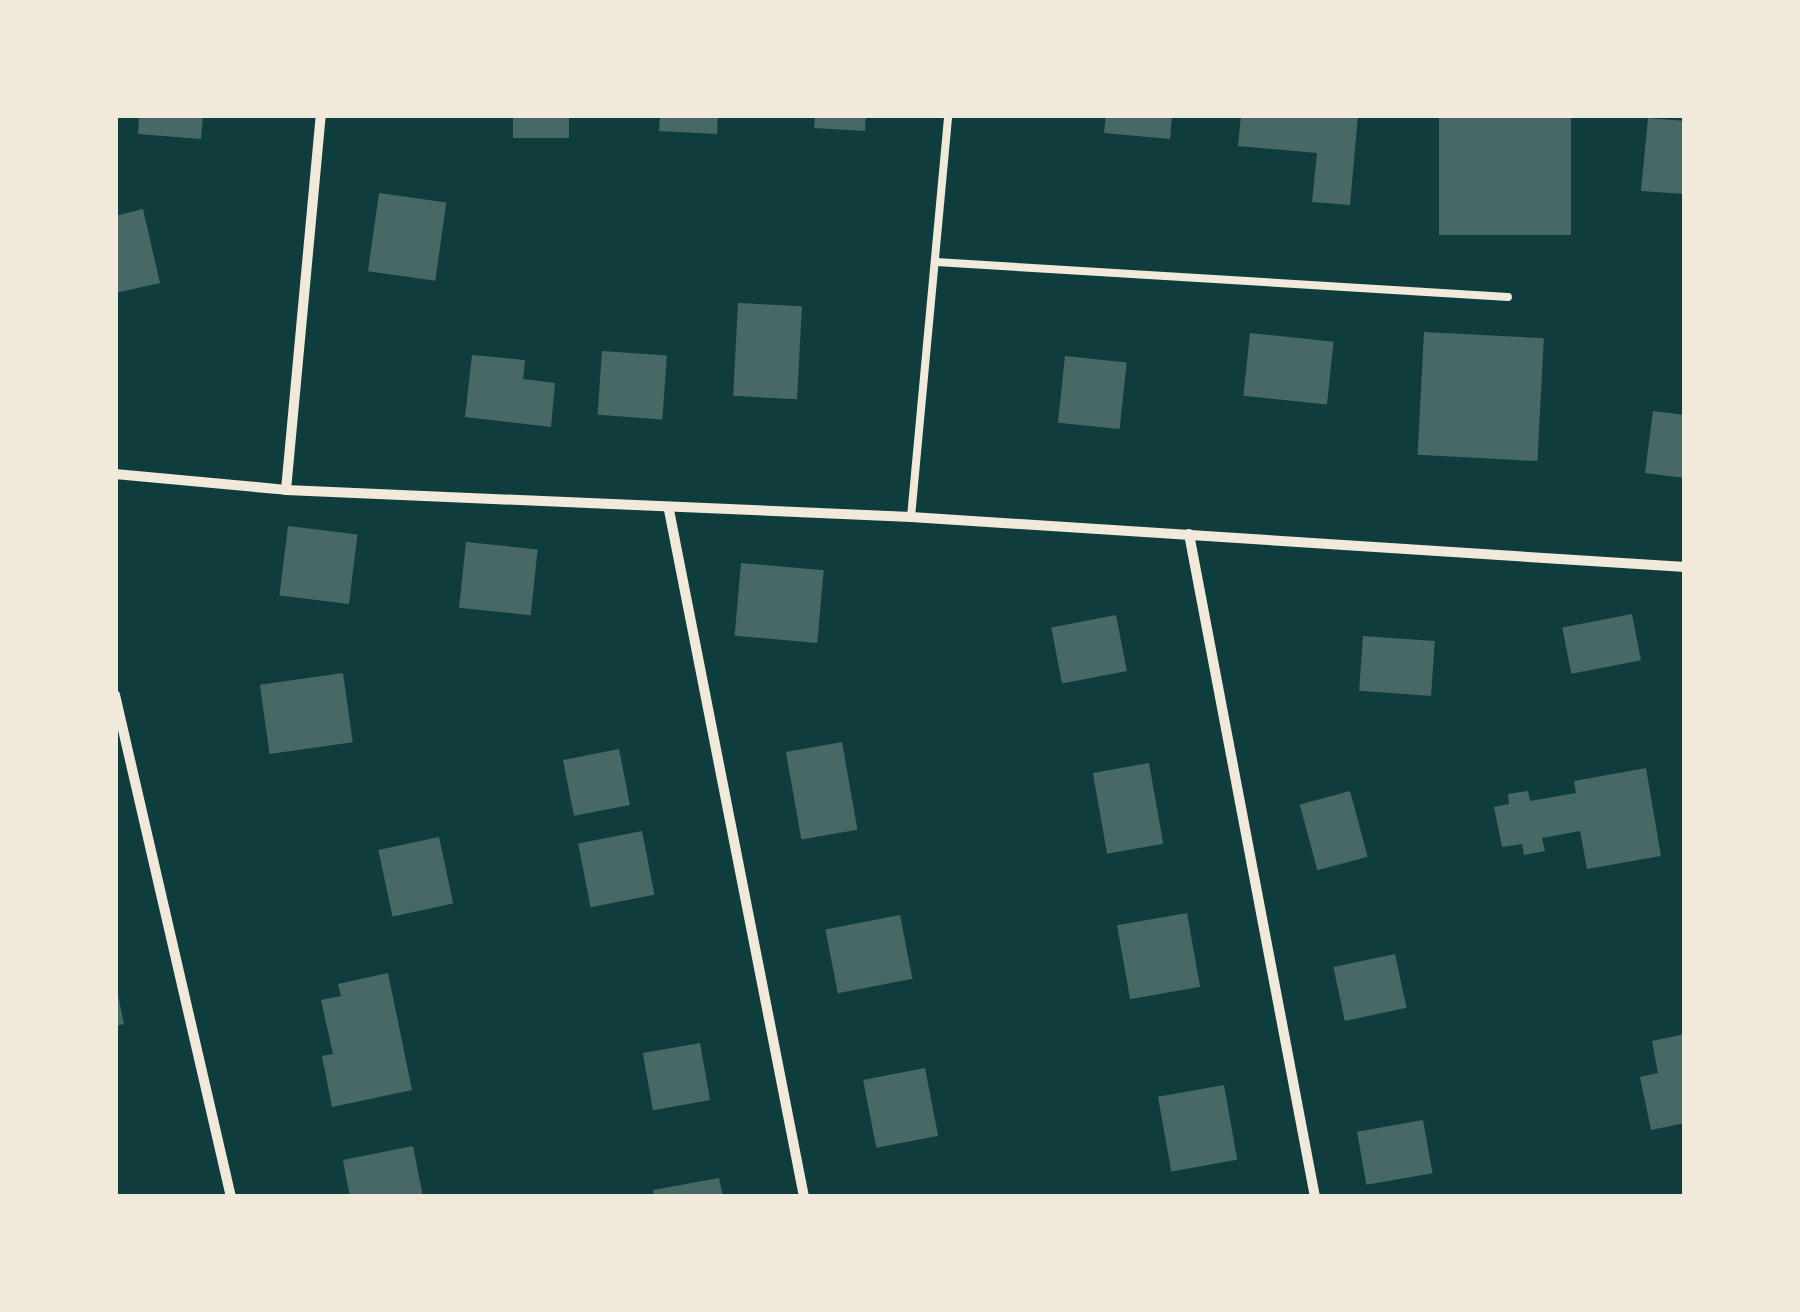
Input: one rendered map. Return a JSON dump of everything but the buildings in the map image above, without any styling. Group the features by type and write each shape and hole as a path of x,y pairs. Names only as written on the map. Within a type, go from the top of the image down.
{"street":[{"path":"286,490 321,115"},
{"path":"115,474 286,490 669,510 911,517 1685,567"},
{"path":"669,510 804,1197"},
{"path":"1189,534 1315,1197"},
{"path":"115,695 231,1197"}],"lane":[{"path":"911,517 948,115"},
{"path":"936,262 1508,297"}]}
